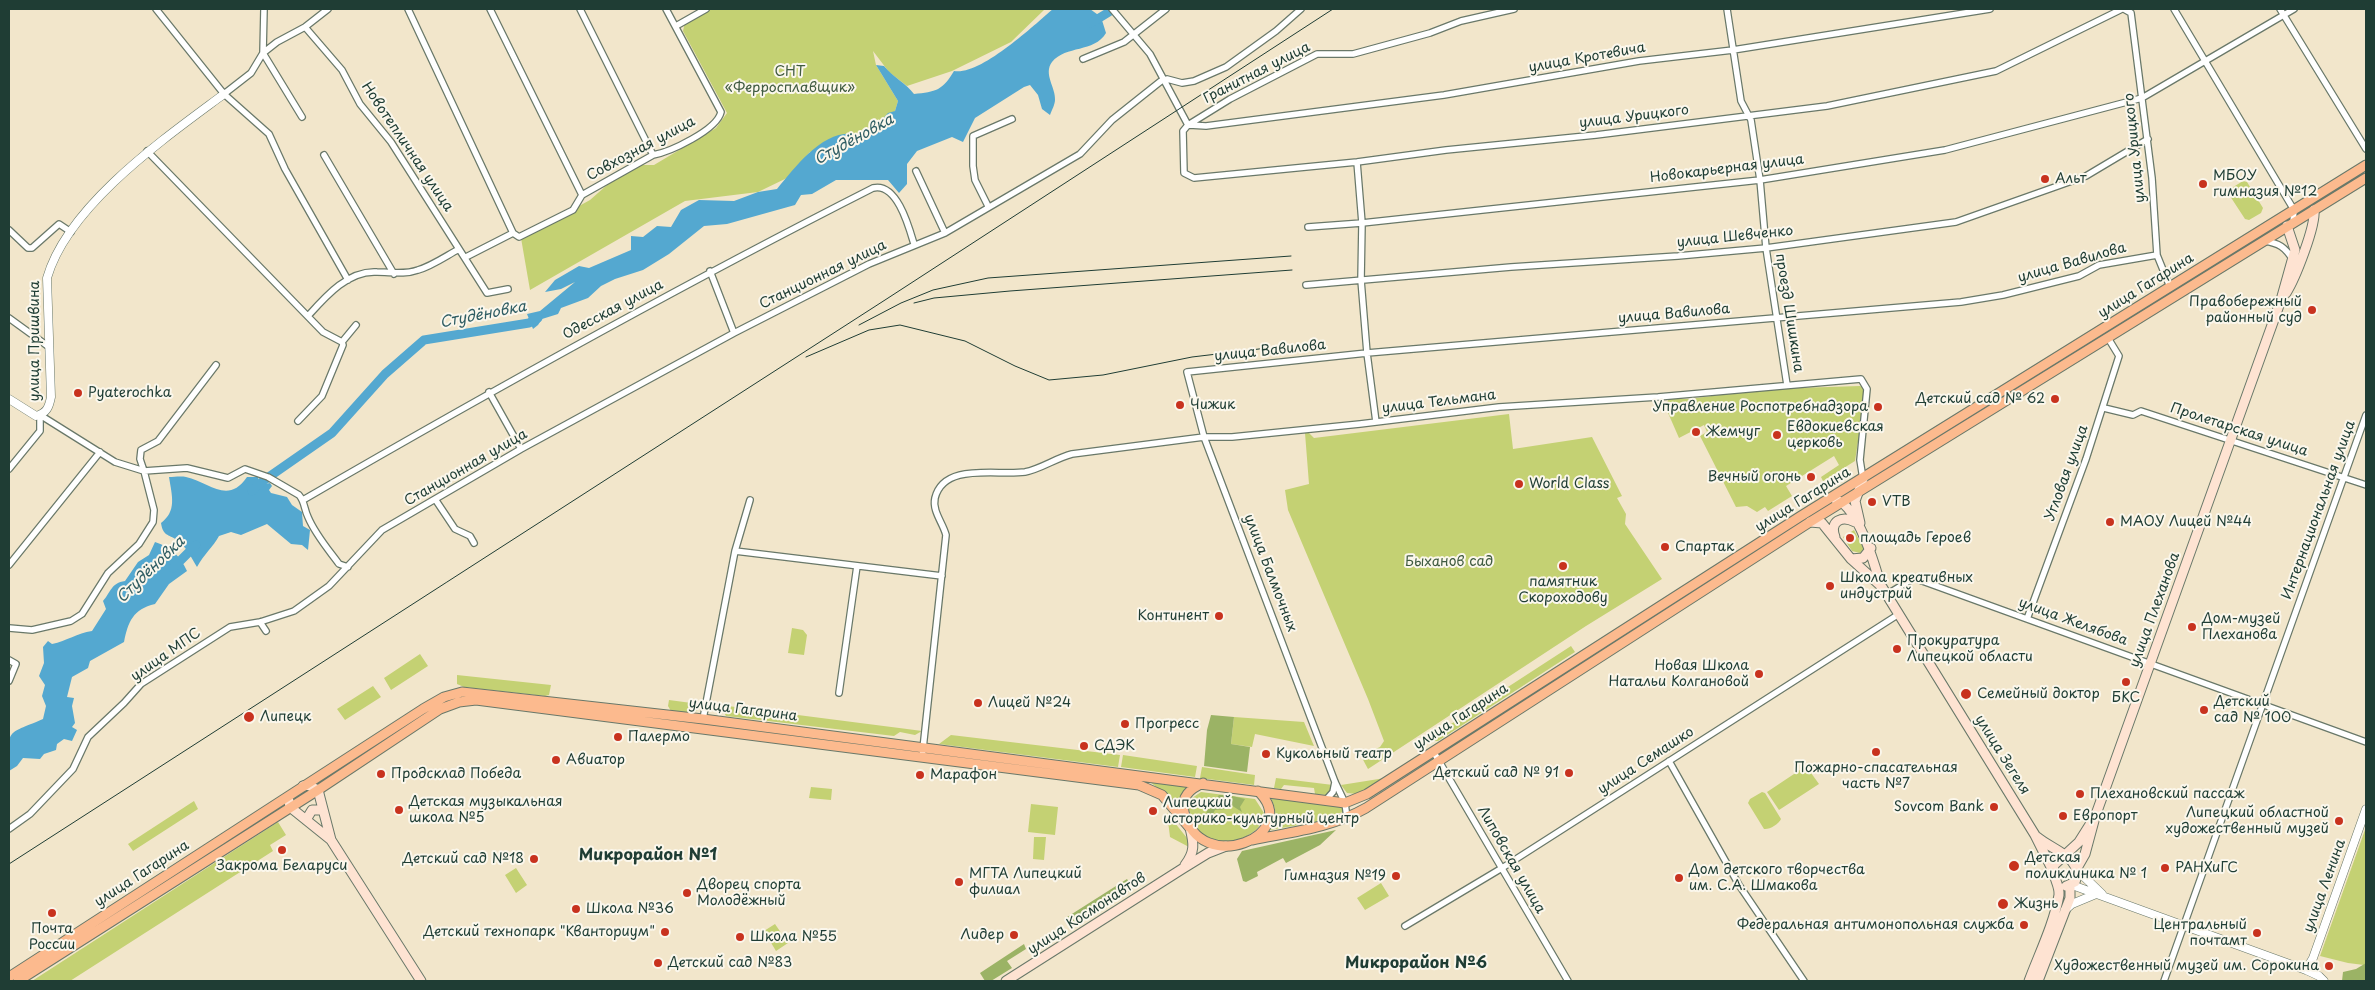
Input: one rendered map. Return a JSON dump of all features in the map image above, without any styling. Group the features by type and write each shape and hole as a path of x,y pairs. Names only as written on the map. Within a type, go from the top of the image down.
{"main road":[{"name":"улица Гагарина","path":"1258,792 1345,803 1367,794 1827,500 2366,165"},
{"name":"улица Гагарина","path":"1252,840 1347,819 1810,522 2366,178"},
{"path":"2294,210 2290,225 2302,254"},
{"name":"улица Плеханова","path":"2281,300 2293,283 2315,218 2314,210"},
{"path":"2274,223 2290,225"},
{"name":"улица Плеханова","path":"2078,869 2085,854 2095,817 2281,300 2295,250 2290,225"},
{"path":"2170,288 2172,293 2170,299"},
{"path":"1863,479 1857,493 1856,512 1884,591"},
{"path":"1827,500 1843,502 1865,537"},
{"path":"1835,537 1832,530 1835,523 1841,518 1848,518 1855,522"},
{"path":"1810,522 1822,523 1851,559 1884,591"},
{"path":"1851,559 1863,558 1870,548"},
{"name":"улица Зегеля","path":"1884,591 2035,835 2053,871"},
{"path":"1551,676 1548,679 1549,684 1557,685"},
{"name":"улица Гагарина","path":"9,977 423,709 444,697 462,692 494,694 581,709 922,758 1139,785 1162,796 1189,828"},
{"name":"улица Гагарина","path":"18,981 318,790 440,709 459,702 476,700 703,719 1204,783"},
{"path":"1204,783 1258,792 1267,803 1269,818 1264,831 1252,840 1226,846 1205,841 1189,828 1183,808 1185,796 1191,789 1204,783"},
{"path":"303,786 308,785 318,790 328,837"},
{"path":"291,794 290,807 328,837 421,981"},
{"path":"306,820 312,810 322,810"},
{"name":"улица Плеханова","path":"2063,856 2079,842 2095,817"},
{"name":"улица Космонавтов","path":"1182,869 1193,854 1194,843 1189,828"},
{"name":"улица Зегеля","path":"2035,835 2063,856"},
{"name":"улица Космонавтов","path":"1006,981 1208,853 1226,846"},
{"path":"2029,981 2055,911 2059,892 2053,871 2055,862 2063,856"},
{"path":"2038,981 2066,910 2070,898 2071,885 2076,879 2078,869 2070,858 2063,856 2046,859"},
{"path":"2057,882 2071,885"},
{"path":"125,901 131,909"}],"street":[{"path":"156,9 224,94 269,134 285,169 348,280"},
{"path":"264,9 262,53 302,117"},
{"name":"улица Пришвина","path":"40,415 47,410 51,397 46,278 51,262 71,232 97,198 147,151 251,74 262,53 277,42 305,28 328,9"},
{"path":"408,9 513,233"},
{"path":"490,9 582,195"},
{"path":"580,9 653,155"},
{"path":"666,9 676,26 706,9"},
{"path":"1112,9 1150,54 1188,125"},
{"path":"1083,58 1124,42 1166,9"},
{"path":"1164,80 1182,83 1194,81 1226,67 1276,31 1301,9"},
{"name":"Гранитная улица","path":"1188,125 1230,99 1318,54 1353,54 1430,33 1461,21 1514,9"},
{"name":"проезд Шишкина","path":"1727,9 1741,101 1750,120 1760,180 1766,248 1787,385"},
{"name":"улица Кротевича","path":"1188,125 1206,126 1444,95 1639,61 1733,50 1990,9"},
{"name":"улица Урицкого","path":"1188,125 1183,131 1184,173 1194,178 1596,135 1827,106 1996,71 2123,9 2131,13 2148,139 2157,254 2170,288"},
{"path":"2174,9 2294,210"},
{"path":"2280,9 2366,149"},
{"name":"Новокарьерная улица","path":"1308,227 1362,223 1760,180 1945,150 2142,98 2294,9"},
{"name":"Совхозная улица","path":"466,257 513,233 519,237 573,210 582,195 653,155 665,153 712,126 720,118 721,112 676,26"},
{"name":"Новотепличная улица","path":"305,28 342,70 360,104 391,142 466,257 487,293 508,289"},
{"name":"Станционная улица","path":"348,566 382,530 521,449 734,333 869,264 914,244 945,233 988,206 1080,154 1112,120 1164,80"},
{"path":"988,206 975,180 973,136 1012,119"},
{"name":"улица Шевченко","path":"1306,285 1766,248 1956,222 2086,176 2148,139"},
{"path":"147,151 323,332 342,342"},
{"path":"324,155 394,274"},
{"path":"1357,162 1362,223 1361,280 1367,353 1376,422"},
{"path":"916,171 945,233"},
{"name":"Одесская улица","path":"303,500 490,392 710,272 879,187 885,189 896,199 908,224 914,244"},
{"path":"9,230 28,248 32,248 59,224 71,232"},
{"path":"2264,241 2277,242 2286,248 2293,260"},
{"path":"308,316 331,291 348,280 376,271 394,274 419,270 459,249"},
{"name":"улица Вавилова","path":"1187,372 1367,353 1961,302 2003,295 2079,276 2099,265 2157,254"},
{"path":"710,272 734,333"},
{"path":"9,318 49,347"},
{"path":"298,421 322,396 343,345 342,342 356,324"},
{"name":"Угловая улица","path":"2028,619 2104,408 2119,356 2108,338"},
{"path":"9,628 32,630 71,621 82,614 108,573 139,544 153,522 154,510 140,459 141,450 158,441 216,365"},
{"name":"улица Балмочных","path":"1187,372 1204,437 1335,782 1345,803 1347,819"},
{"name":"улица Тельмана","path":"942,576 946,535 937,515 934,500 941,486 957,475 1024,472 1057,457 1072,454 1204,437 1376,422 1499,407 1658,397 1861,379 1867,389 1860,460 1863,479"},
{"path":"490,392 521,449"},
{"path":"9,399 30,414 40,415 124,467 144,472 186,468 228,478 245,469 293,490 303,500 307,516 316,533 339,564 348,566"},
{"name":"Пролетарская улица","path":"2104,408 2133,415 2141,411 2366,485"},
{"path":"9,469 40,431 40,415"},
{"name":"Интернациональная улица","path":"2164,981 2366,415"},
{"path":"9,565 100,452"},
{"path":"436,499 455,530 470,536 474,543"},
{"path":"703,719 735,551 750,500"},
{"path":"735,551 942,576 922,758"},
{"name":"улица МПС","path":"9,829 30,814 73,769 88,737 141,684 230,627 260,622 294,610 329,586 348,566"},
{"path":"839,693 858,566"},
{"name":"улица Желябова","path":"1884,591 1914,578 2366,742"},
{"name":"улица Семашко","path":"1405,926 1502,868 1898,614"},
{"path":"260,622 266,630"},
{"path":"9,660 16,664 9,681"},
{"name":"Липовская улица","path":"1433,752 1568,981"},
{"path":"1669,761 1739,885 1804,981"},
{"path":"1325,801 1333,792 1335,782"},
{"name":"улица Ленина","path":"2306,970 2313,958 2366,809"},
{"path":"2078,869 2099,894"},
{"path":"2071,885 2306,970 2319,976 2324,981"},
{"path":"2066,910 2072,904 2099,894"}],"green space":[{"name":"СНТ «Ферросплавщик»","path":"710,9 1045,9 1011,42 952,71 907,86 889,72 873,51 876,65 898,101 895,111 866,137 810,152 787,178 758,192 685,201 530,290 521,238 590,200 615,178 641,165 654,165 716,128 727,113 683,31 685,22"},
{"path":"2243,181 2247,182 2263,208 2261,213 2249,220 2245,219 2228,193 2230,189"},
{"path":"1860,386 1866,389 1855,461 1823,481 1821,477 1839,465 1834,456 1786,486 1792,496 1768,511 1765,507 1757,512 1747,506 1736,507 1700,436 1707,432 1704,425 1679,438 1665,406 1669,399 1689,399 1765,389"},
{"name":"Быханов сад","path":"1509,414 1513,449 1592,437 1622,496 1617,498 1626,514 1625,524 1662,579 1586,626 1368,769 1361,756 1380,747 1384,741 1288,510 1285,490 1309,484 1305,433 1309,433 1314,438"},
{"path":"1854,530 1864,549 1860,553 1852,551 1843,537"},
{"path":"792,628 803,630 807,635 804,655 788,653"},
{"path":"1571,646 1575,652 1438,741 1429,741 1434,735"},
{"path":"420,654 428,666 391,690 384,678"},
{"path":"457,675 551,685 549,695 545,696 464,687 457,684"},
{"path":"373,686 381,697 345,720 337,709"},
{"path":"669,700 699,704 699,709 693,714 671,711 668,706"},
{"path":"720,705 922,731 915,735 900,732 894,736 726,716"},
{"path":"1211,715 1234,717 1231,744 1250,747 1247,772 1204,766 1207,730"},
{"path":"1234,717 1304,722 1314,746 1255,734 1252,747 1231,744"},
{"path":"951,735 1120,755 1118,767 939,744"},
{"path":"1123,755 1197,766 1195,777 1121,767"},
{"path":"1806,766 1819,784 1779,810 1767,792"},
{"path":"1202,767 1255,775 1254,785 1200,778"},
{"path":"1276,778 1333,785 1331,791 1326,795 1315,794 1314,788 1284,785 1281,789 1274,788"},
{"path":"1385,778 1357,794 1347,793 1341,785"},
{"path":"1150,782 1189,787 1181,797 1179,810 1163,792"},
{"path":"811,787 832,789 831,800 809,798"},
{"path":"1201,792 1255,799 1264,813 1262,821 1252,833 1245,837 1221,841 1204,836 1197,828 1188,807 1192,798"},
{"path":"1762,792 1765,793 1781,819 1776,825 1766,829 1764,829 1748,803 1750,799"},
{"path":"1219,795 1245,799 1240,807 1242,812 1231,805 1226,809 1215,810 1210,820 1207,819 1208,808"},
{"path":"1271,798 1344,807 1343,812 1319,819 1316,822 1270,830 1275,815"},
{"path":"194,801 198,809 133,851 128,844"},
{"path":"1031,804 1058,807 1055,835 1028,832"},
{"path":"1167,813 1187,838 1189,847 1170,837"},
{"path":"278,822 286,835 270,845 273,851 70,981 32,981"},
{"path":"2366,827 2366,963 2364,965 2320,956"},
{"path":"1336,830 1320,845 1286,863 1283,858 1257,872 1258,876 1246,882 1243,881 1237,859 1242,851"},
{"path":"1034,837 1046,837 1044,860 1033,859"},
{"path":"516,868 527,885 516,893 505,875"},
{"path":"1127,879 1133,889 1070,928 1064,919"},
{"path":"1381,883 1389,896 1365,910 1357,898"},
{"path":"775,924 788,943 776,951 764,931"},
{"path":"1024,944 1026,949 1007,961 1012,968 991,981 985,981 980,973"},
{"path":"2366,963 2366,981 2342,981 2343,972 2356,969"}],"water":[{"path":"1053,9 1090,9 1101,17 1106,33 1094,44 1065,53 1052,62 1049,76 1055,100 1050,115 1042,109 1038,95 1030,85 1024,87 975,118 963,142 952,137 917,151 907,164 907,184 899,193 888,180 836,180 812,194 801,195 795,205 727,224 704,226 669,254 643,270 615,279 601,286 588,298 561,308 558,314 542,319 533,329 527,314 540,311 575,282 561,289 545,292 555,280 579,266 589,268 631,250 631,236 643,237 657,226 671,227 681,210 699,200 734,201 758,192 777,189 805,157 827,140 839,135 852,134 866,137 888,113 895,111 898,101 876,65 884,66 914,94 933,91 942,86 954,71 978,66 1006,48"},
{"path":"169,477 186,477 225,491 233,490 247,477 258,477 260,485 270,483 272,486 269,490 271,493 287,497 292,505 302,512 303,526 310,530 308,550 302,545 291,544 267,524 241,535 231,532 219,536 197,567 183,546 166,534 162,527 161,523 169,513 172,503"},
{"path":"155,542 175,553 187,571 169,584 155,604 141,609 133,617 127,628 124,642 90,661 88,668 72,677 67,697 74,698 72,706 75,723 72,727 77,730 72,741 64,739 57,744 56,750 44,754 40,759 23,758 17,766 9,771 9,740 11,735 21,728 43,719 46,706 42,696 45,685 39,676 44,663 43,647 48,641 52,644 92,631 106,609 103,601 112,588 125,581 138,562 149,555"}],"waterway":[{"name":"Студёновка","path":"1091,23 1109,12"},
{"name":"Студёновка","path":"252,491 263,481 332,433 385,374 424,340 529,323 538,318"},
{"name":"Студёновка","path":"173,568 196,545"}],"railway":[{"path":"9,864 1333,9"},
{"path":"859,325 901,303 933,290 988,278 1291,256"},
{"path":"914,303 934,298 1010,291 1292,270"},
{"path":"806,357 869,330 900,325 965,341 1015,366 1049,380 1103,375 1192,357 1284,346"}],"place":[{"name":"Альт","path":"2045,179"},
{"name":"МБОУ гимназия №12","path":"2203,184"},
{"name":"Правобережный районный суд","path":"2312,310"},
{"name":"Pyaterochka","path":"78,393"},
{"name":"Детский сад № 62","path":"2055,399"},
{"name":"Чижик","path":"1180,405"},
{"name":"Управление Роспотребнадзора","path":"1878,407"},
{"name":"Жемчуг","path":"1696,432"},
{"name":"Евдокиевская церковь","path":"1777,435"},
{"name":"Вечный огонь","path":"1811,477"},
{"name":"World Class","path":"1519,484"},
{"name":"VTB","path":"1872,502"},
{"name":"МАОУ Лицей №44","path":"2110,522"},
{"name":"площадь Героев","path":"1850,538"},
{"name":"Спартак","path":"1665,547"},
{"name":"памятник Скороходову","path":"1563,566"},
{"name":"Школа креативных индустрий","path":"1830,586"},
{"name":"Континент","path":"1219,616"},
{"name":"Дом-музей Плеханова","path":"2192,627"},
{"name":"Прокуратура Липецкой области","path":"1897,649"},
{"name":"Новая Школа Натальи Колгановой","path":"1759,674"},
{"name":"БКС","path":"2126,682"},
{"name":"Семейный доктор","path":"1966,694"},
{"name":"Лицей №24","path":"978,703"},
{"name":"Детский сад № 100","path":"2204,710"},
{"name":"Липецк","path":"249,717"},
{"name":"Прогресс","path":"1125,724"},
{"name":"Палермо","path":"618,737"},
{"name":"СДЭК","path":"1084,746"},
{"name":"Пожарно-спасательная часть №7","path":"1876,752"},
{"name":"Кукольный театр","path":"1266,754"},
{"name":"Авиатор","path":"556,760"},
{"name":"Детский сад № 91","path":"1569,773"},
{"name":"Продсклад Победа","path":"381,774"},
{"name":"Марафон","path":"920,775"},
{"name":"Плехановский пассаж","path":"2080,794"},
{"name":"Sovcom Bank","path":"1994,807"},
{"name":"Детская музыкальная школа №5","path":"399,810"},
{"name":"Липецкий историко-культурный центр","path":"1153,811"},
{"name":"Европорт","path":"2063,816"},
{"name":"Липецкий областной художественный музей","path":"2339,821"},
{"name":"Закрома Беларуси","path":"282,850"},
{"name":"Детский сад №18","path":"534,859"},
{"name":"Детская поликлиника № 1","path":"2014,866"},
{"name":"РАНХиГС","path":"2165,868"},
{"name":"Гимназия №19","path":"1396,876"},
{"name":"Дом детского творчества им. С.А. Шмакова","path":"1679,878"},
{"name":"МГТА Липецкий филиал","path":"959,882"},
{"name":"Дворец спорта Молодёжный","path":"687,893"},
{"name":"Жизнь","path":"2003,904"},
{"name":"Школа №36","path":"576,909"},
{"name":"Почта России","path":"52,913"},
{"name":"Федеральная антимонопольная служба","path":"2024,925"},
{"name":"Детский технопарк \"Кванториум\"","path":"665,932"},
{"name":"Центральный почтамт","path":"2257,933"},
{"name":"Лидер","path":"1014,935"},
{"name":"Школа №55","path":"740,937"},
{"name":"Детский сад №83","path":"658,963"},
{"name":"Художественный музей им. Сорокина","path":"2329,966"}],"district":[{"name":"Микрорайон №1","path":"648,856"},
{"name":"Микрорайон №6","path":"1416,964"}]}
